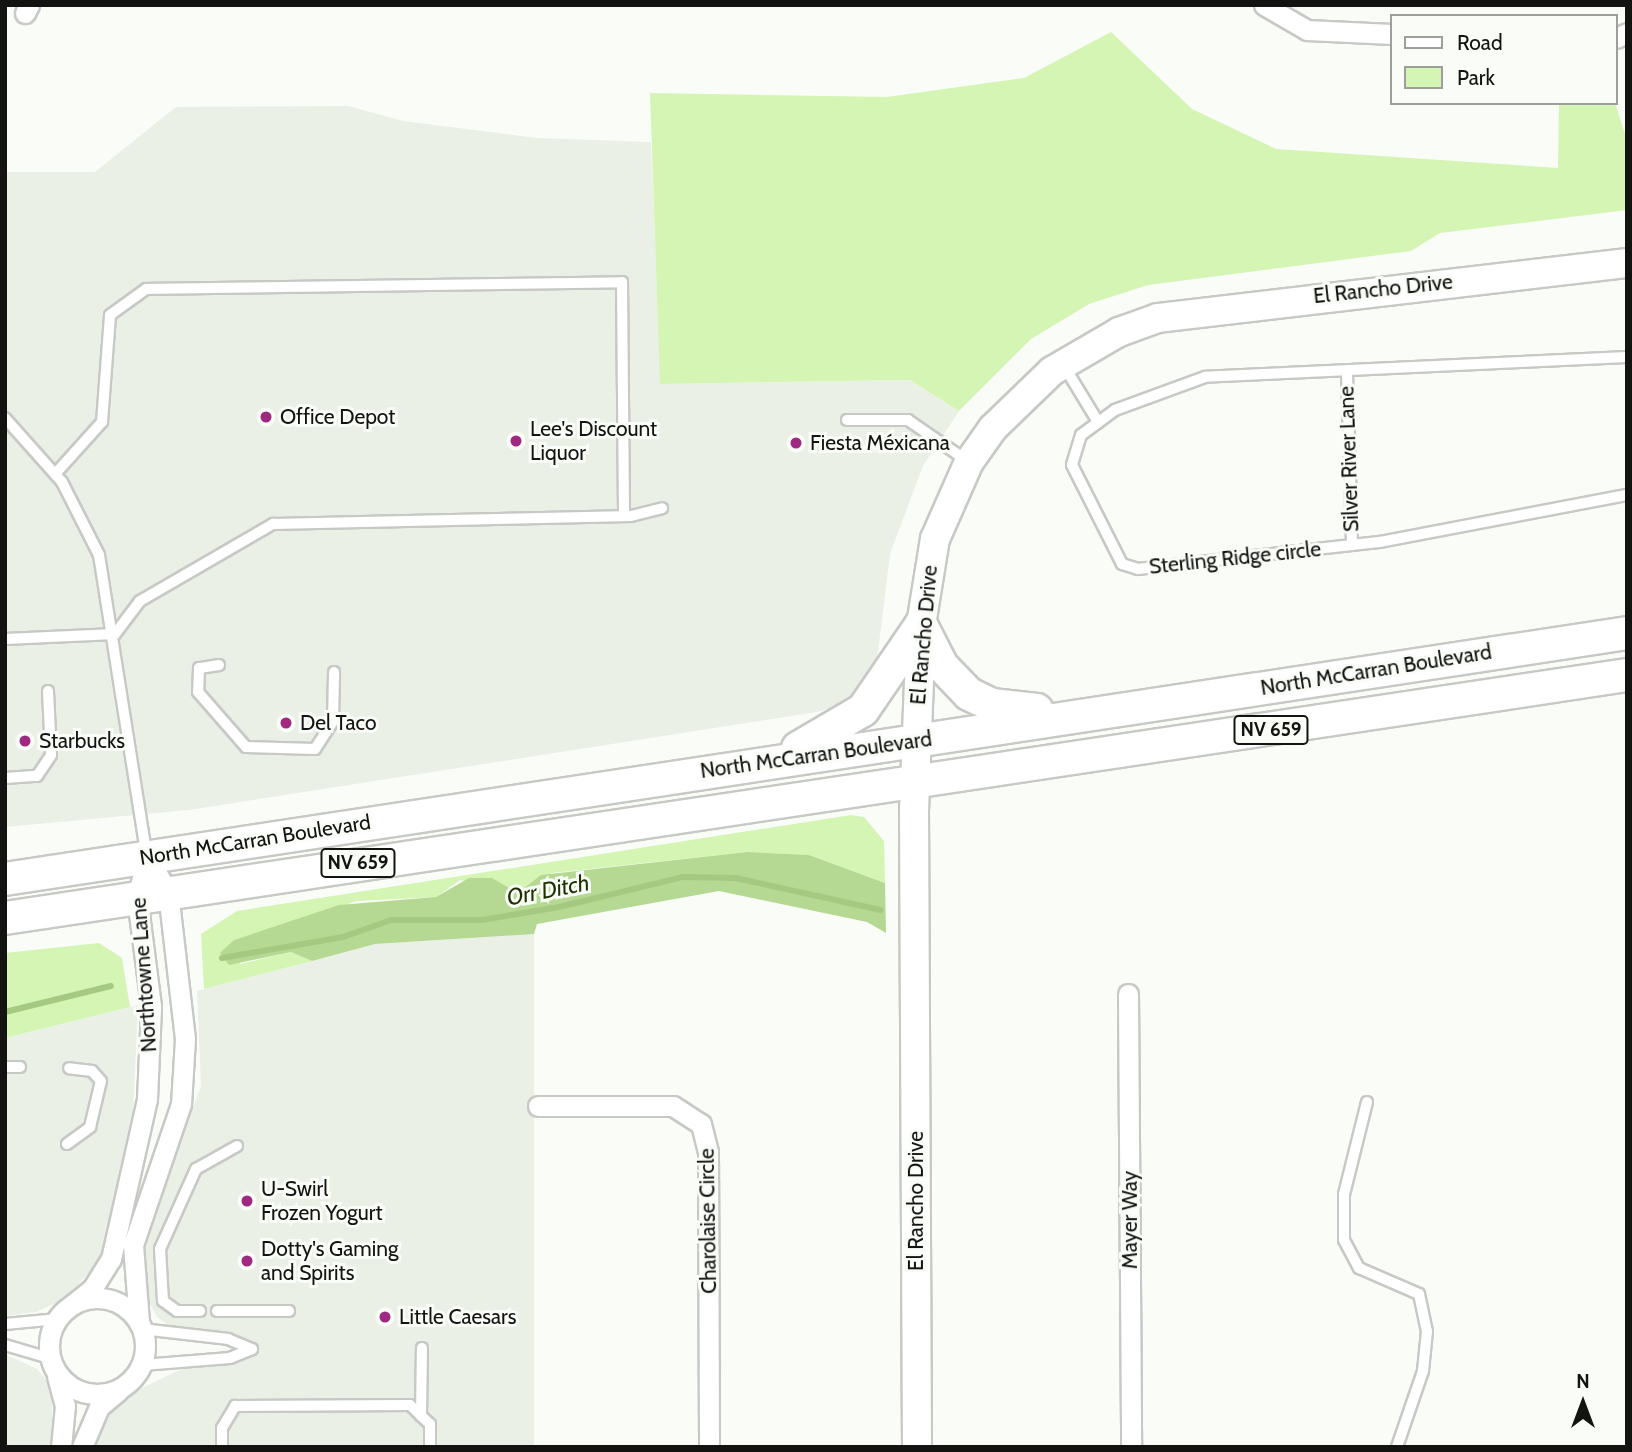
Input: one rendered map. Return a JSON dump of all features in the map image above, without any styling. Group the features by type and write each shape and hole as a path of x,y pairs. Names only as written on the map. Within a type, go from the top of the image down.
{"main road":[{"name":"El Rancho Drive","path":"917,1447 915,778 921,625 934,539 969,462 1021,398 1063,364 1119,332 1198,309 1627,263"},
{"path":"764,762 863,710 921,625 948,675 977,699 1078,715"},
{"name":"North McCarran Boulevard","path":"5,879 1627,632"},
{"name":"North McCarran Boulevard","path":"5,918 915,778 1053,764 1627,675"}],"street":[{"path":"1264,5 1307,30 1390,34"},
{"name":"Northtowne Lane","path":"141,1325 132,1279 136,1227 183,1089 183,1012 168,892 147,857"},
{"name":"Northtowne Lane","path":"65,1312 92,1289 111,1259 147,1099 151,1006 137,898 147,857"},
{"name":"Mayer Way","path":"1128,994 1131,1447"},
{"name":"Charolaise Circle","path":"538,1106 673,1106 701,1124 708,1152 709,1447"},
{"path":"61,1447 65,1406 52,1365 65,1312 101,1297 141,1325 142,1365 123,1388 99,1407 82,1447"},
{"path":"52,1365 93,1395 123,1388"}],"lane":[{"path":"56,473 102,422 110,314 146,289 622,282 624,516"},
{"name":"Sterling Ridge circle","path":"1627,357 1347,373 1205,377 1098,422 1081,435 1072,465 1122,564 1138,569 1352,545 1627,495"},
{"path":"1063,364 1098,422"},
{"name":"Silver River Lane","path":"1347,373 1352,545"},
{"path":"5,418 56,473 99,555 115,634 147,857"},
{"path":"847,420 908,420 969,462"},
{"path":"115,634 140,601 273,524 624,516 662,508"},
{"path":"5,639 115,634"},
{"path":"219,665 198,668 198,692 246,747 315,749 333,721 334,672"},
{"path":"5,778 37,776 51,755 48,691"},
{"path":"5,1067 20,1067"},
{"path":"67,1144 90,1128 101,1081 92,1071 69,1068"},
{"path":"1367,1102 1344,1194 1344,1240 1359,1268 1419,1294 1427,1331 1423,1371 1397,1447"},
{"path":"200,1311 177,1311 163,1301 160,1249 196,1169 237,1146"},
{"path":"217,1311 289,1311"},
{"path":"5,1324 65,1312"},
{"path":"141,1325 228,1339 252,1349 230,1358 142,1365"},
{"path":"5,1345 52,1365"},
{"path":"421,1416 422,1348"},
{"path":"222,1447 222,1428 235,1406 410,1405 430,1424 430,1447"}],"shaded area":[{"path":"348,106 403,121 537,138 651,142 661,384 910,380 959,411 923,466 890,554 877,660 845,704 817,712 189,810 5,827 5,172 95,172 176,107"},
{"path":"534,934 534,1447 91,1447 104,1413 121,1398 188,1366 235,1364 235,1334 174,1329 157,1317 145,1295 141,1254 144,1230 201,1087 197,991 375,944"},
{"path":"138,1005 133,1116 106,1252 67,1298 36,1312 5,1316 5,1038"},
{"path":"5,1354 37,1369 51,1385 54,1447 5,1447"}],"green space":[{"path":"1111,32 1192,109 1276,149 1558,168 1559,105 1616,105 1627,140 1627,210 1440,233 1411,251 1148,285 1089,304 1031,339 959,411 910,380 660,384 650,93 887,97 1024,78"},
{"path":"851,815 864,817 884,841 885,883 809,855 747,852 552,873 518,893 460,880 436,897 357,901 234,940 240,964 291,952 312,961 204,989 201,934 237,911"},
{"path":"747,852 809,855 885,883 886,933 867,922 719,891 537,924 534,934 375,944 312,961 291,952 229,965 220,953 234,940 339,905 436,897 469,878 492,878 518,893 541,875"},
{"path":"99,943 122,958 130,1007 5,1038 5,953"}],"waterway":[{"name":"Orr Ditch","path":"222,958 343,937 391,920 482,920 559,907 683,877 736,878 880,910"},
{"name":"Orr Ditch","path":"5,1012 111,986"}],"place":[{"name":"Office Depot","path":"266,417"},
{"name":"Lee's Discount Liquor","path":"516,441"},
{"name":"Fiesta Méxicana","path":"796,443"},
{"name":"Del Taco","path":"286,723"},
{"name":"Starbucks","path":"25,741"},
{"name":"U-Swirl Frozen Yogurt","path":"247,1201"},
{"name":"Dotty's Gaming and Spirits","path":"247,1261"},
{"name":"Little Caesars","path":"385,1317"}]}
